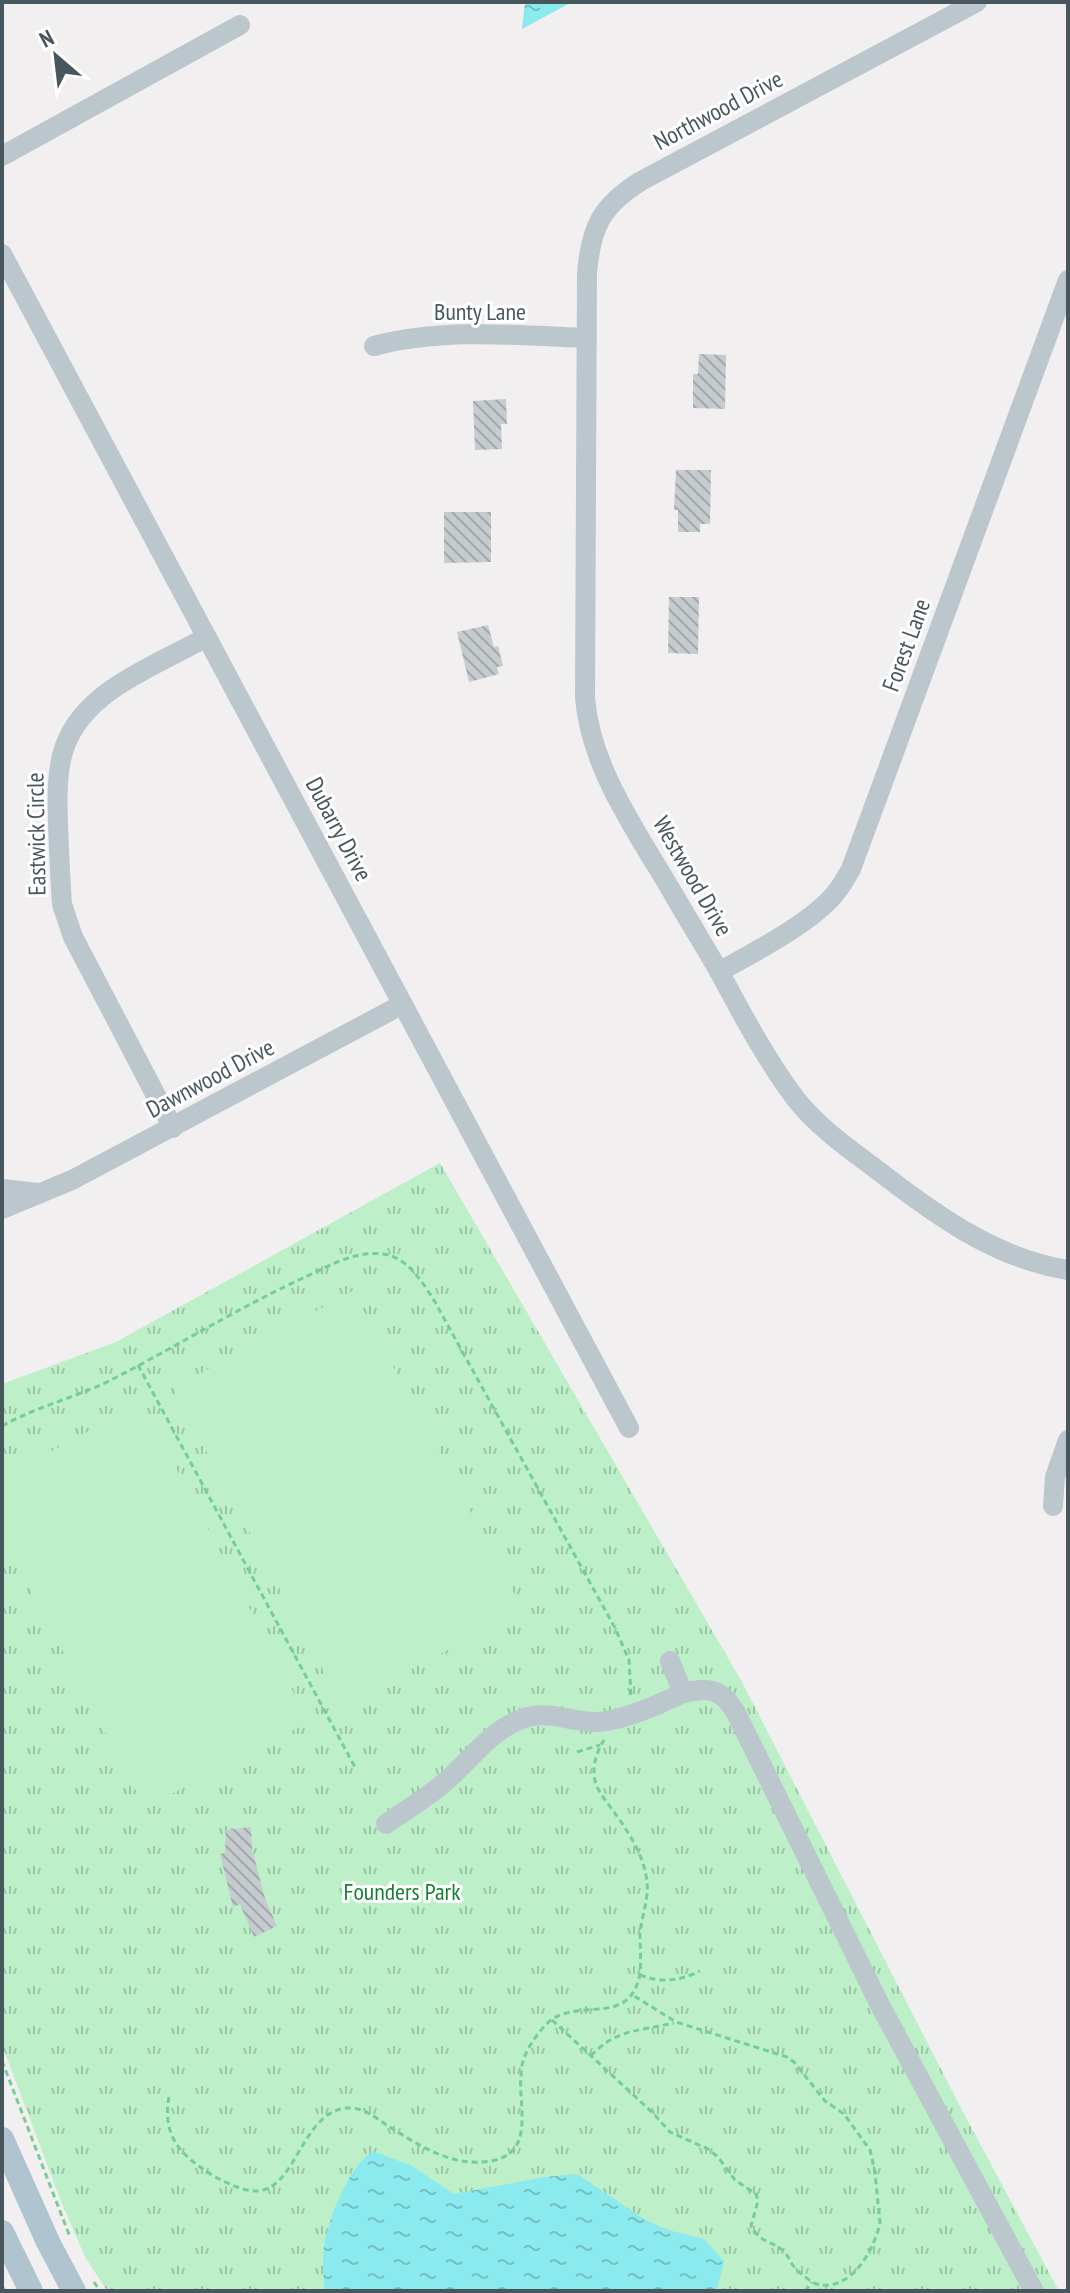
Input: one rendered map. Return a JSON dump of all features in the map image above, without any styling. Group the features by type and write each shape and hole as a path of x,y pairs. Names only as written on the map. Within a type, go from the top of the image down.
{"main road":[{"path":"2,2139 42,2230 81,2282"},
{"path":"2,2232 31,2291"}],"street":[{"name":"Northwood Drive","path":"587,338 587,273 593,232 603,214 628,189 977,2"},
{"path":"2,156 240,25"},
{"name":"Dubarry Drive","path":"2,254 629,1428"},
{"name":"Forest Lane","path":"719,972 823,906 851,869 1068,280"},
{"name":"Bunty Lane","path":"374,346 404,338 463,335 587,338"},
{"name":"Westwood Drive","path":"587,338 585,698 587,724 617,797 747,1023 797,1100 811,1116 898,1187 971,1236 1021,1260 1068,1270"},
{"name":"Eastwick Circle","path":"173,1128 66,920 62,904 57,780 64,747 79,719 90,707 113,688 207,637"},
{"name":"Dawnwood Drive","path":"2,1209 72,1180 403,1004"},
{"name":"Dawnwood Drive","path":"2,1189 38,1193"},
{"path":"1053,1506 1055,1477 1068,1440"},
{"path":"670,1661 683,1693"},
{"path":"386,1824 440,1785 485,1741 515,1722 536,1715 587,1722 611,1721 683,1693 715,1690 736,1713 881,2007 1034,2291"}],"path":[{"path":"2,1426 22,1415 95,1387 279,1289 344,1260 358,1255 392,1256 403,1262 419,1279 442,1315 620,1638 629,1660 631,1696 623,1716 602,1744 595,1760 595,1781 635,1843 647,1884 646,1908 641,1925 640,1975 626,2000 613,2007 565,2013 552,2020 534,2038 521,2073 523,2126 520,2138 507,2155 491,2161 473,2162 445,2157 420,2146 369,2113 348,2108 333,2112 320,2122 271,2187 259,2191 243,2189 210,2173 178,2147 167,2115 169,2097"},
{"path":"138,1365 356,1769"},
{"path":"577,1752 602,1744"},
{"path":"640,1975 671,1980 700,1971"},
{"path":"552,2020 670,2132 708,2149 735,2180 756,2194 758,2201 751,2222 753,2231 763,2241 783,2250 793,2267 819,2286 832,2288 848,2282 860,2268 880,2223 870,2150 844,2114 825,2101 787,2057 676,2022 631,1994"},
{"path":"591,2056 612,2037 676,2022"},
{"path":"2,2061 72,2243"},
{"path":"81,2282 100,2291"},
{"path":"805,2291 812,2282"}],"green space":[{"name":"Founders Park","path":"440,1163 742,1682 964,2114 1059,2291 107,2291 85,2257 2,2045 2,1384 116,1342"},
{"path":"353,1291 523,1610 342,1706 173,1388"},
{"path":"142,1403 309,1722 145,1808 2,1535 2,1477"}],"water":[{"path":"525,2 572,2 522,29"},
{"path":"373,2151 412,2166 454,2194 577,2174 644,2219 668,2230 704,2239 724,2261 717,2291 324,2291 323,2251 330,2221 348,2180"}],"building":[{"path":"699,354 726,355 725,409 693,408 693,374 698,374"},
{"path":"506,399 507,424 501,424 502,449 475,450 473,401"},
{"path":"676,470 711,470 710,524 700,524 700,532 678,532 678,510 674,510"},
{"path":"444,512 491,512 491,562 444,563"},
{"path":"669,597 699,597 698,654 668,653"},
{"path":"488,625 503,666 497,667 499,674 469,682 457,632"},
{"path":"251,1827 252,1849 265,1898 277,1926 254,1937 240,1904 233,1907 220,1854 225,1853 226,1830"}]}
